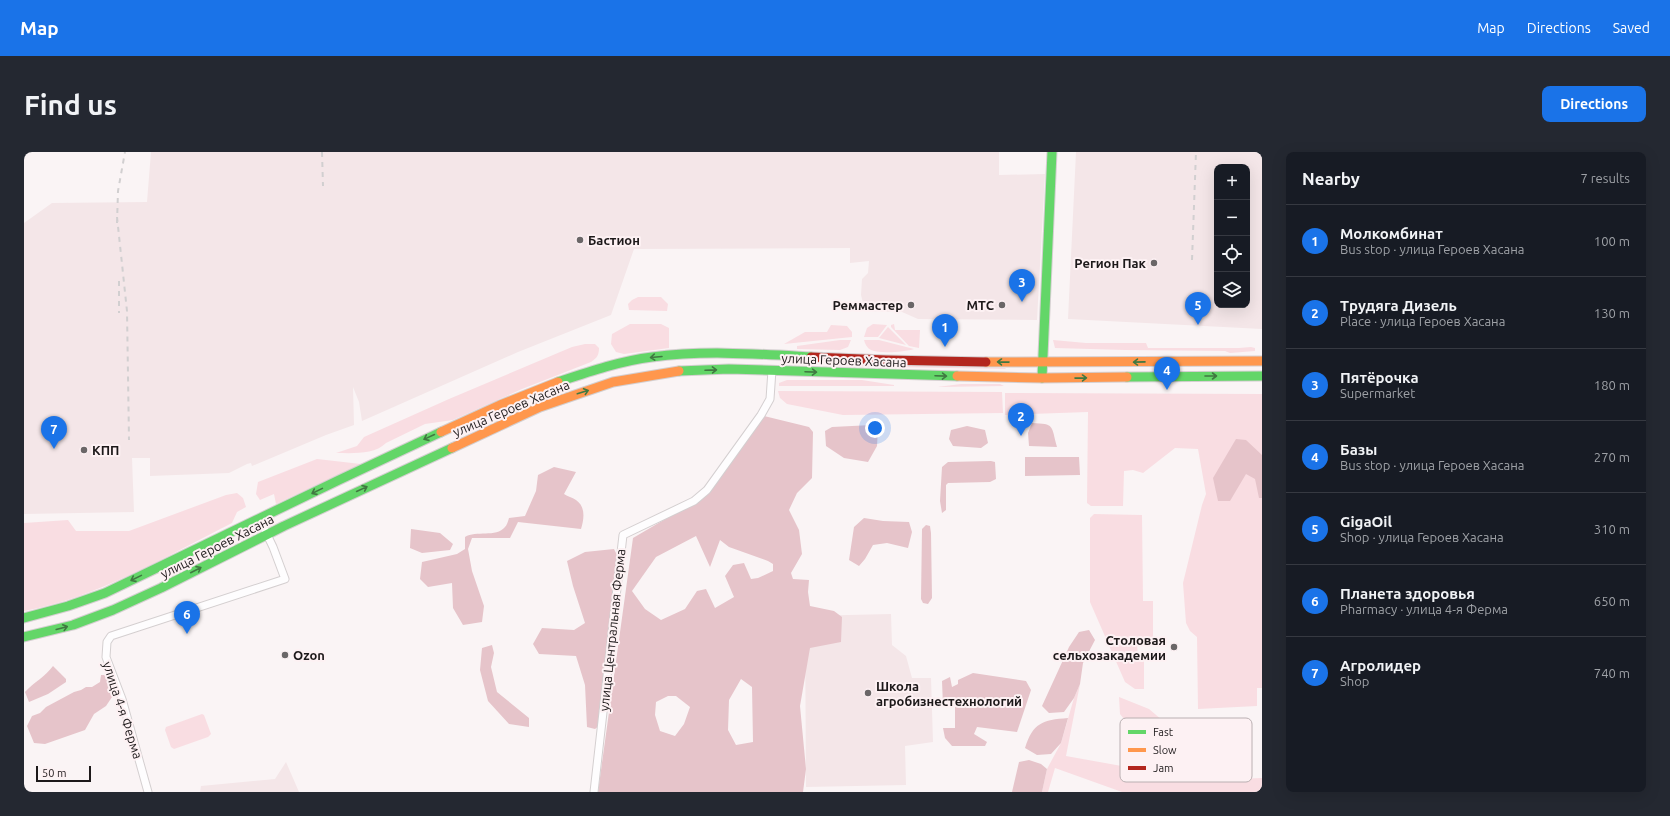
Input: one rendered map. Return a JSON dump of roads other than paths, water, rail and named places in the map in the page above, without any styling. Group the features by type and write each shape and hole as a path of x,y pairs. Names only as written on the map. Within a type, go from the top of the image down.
{"main road":[{"path":"1042,378 1052,152"},
{"name":"улица Героев Хасана","path":"24,618 68,606 105,593 380,460 536,389 565,378 602,367 647,358 692,354 764,354 832,358 1042,363 1262,361"},
{"name":"улица Героев Хасана","path":"24,637 73,625 113,610 161,588 268,534 512,419 568,396 613,382 680,371 772,370 1042,378 1262,376"}],"street":[{"name":"улица Центральная Ферма","path":"594,792 623,535 694,501 707,490 761,415 770,399 772,370"},
{"name":"улица 4-я Ферма","path":"148,792 122,699 106,657 107,642 111,636 285,579 268,534 260,518"}],"railway":[{"path":"117,223 118,191 125,152"},
{"path":"322,152 323,186"},
{"path":"1192,260 1196,152"},
{"path":"117,217 127,311 129,440"},
{"path":"119,281 119,313"}],"place":[{"name":"Бастион","path":"580,240"},
{"name":"Регион Пак","path":"1154,263"},
{"name":"Пятёрочка","path":"1022,302"},
{"name":"Реммастер","path":"911,305"},
{"name":"МТС","path":"1002,305"},
{"name":"GigaOil","path":"1198,325"},
{"name":"Молкомбинат","path":"945,347"},
{"name":"Базы","path":"1167,390"},
{"name":"Трудяга Дизель","path":"1021,436"},
{"name":"Агролидер","path":"54,449"},
{"name":"КПП","path":"84,450"},
{"name":"Планета здоровья","path":"187,634"},
{"name":"Столовая сельхозакадемии","path":"1174,647"},
{"name":"Ozon","path":"285,655"},
{"name":"Школа агробизнестехнологий","path":"868,693"}]}
